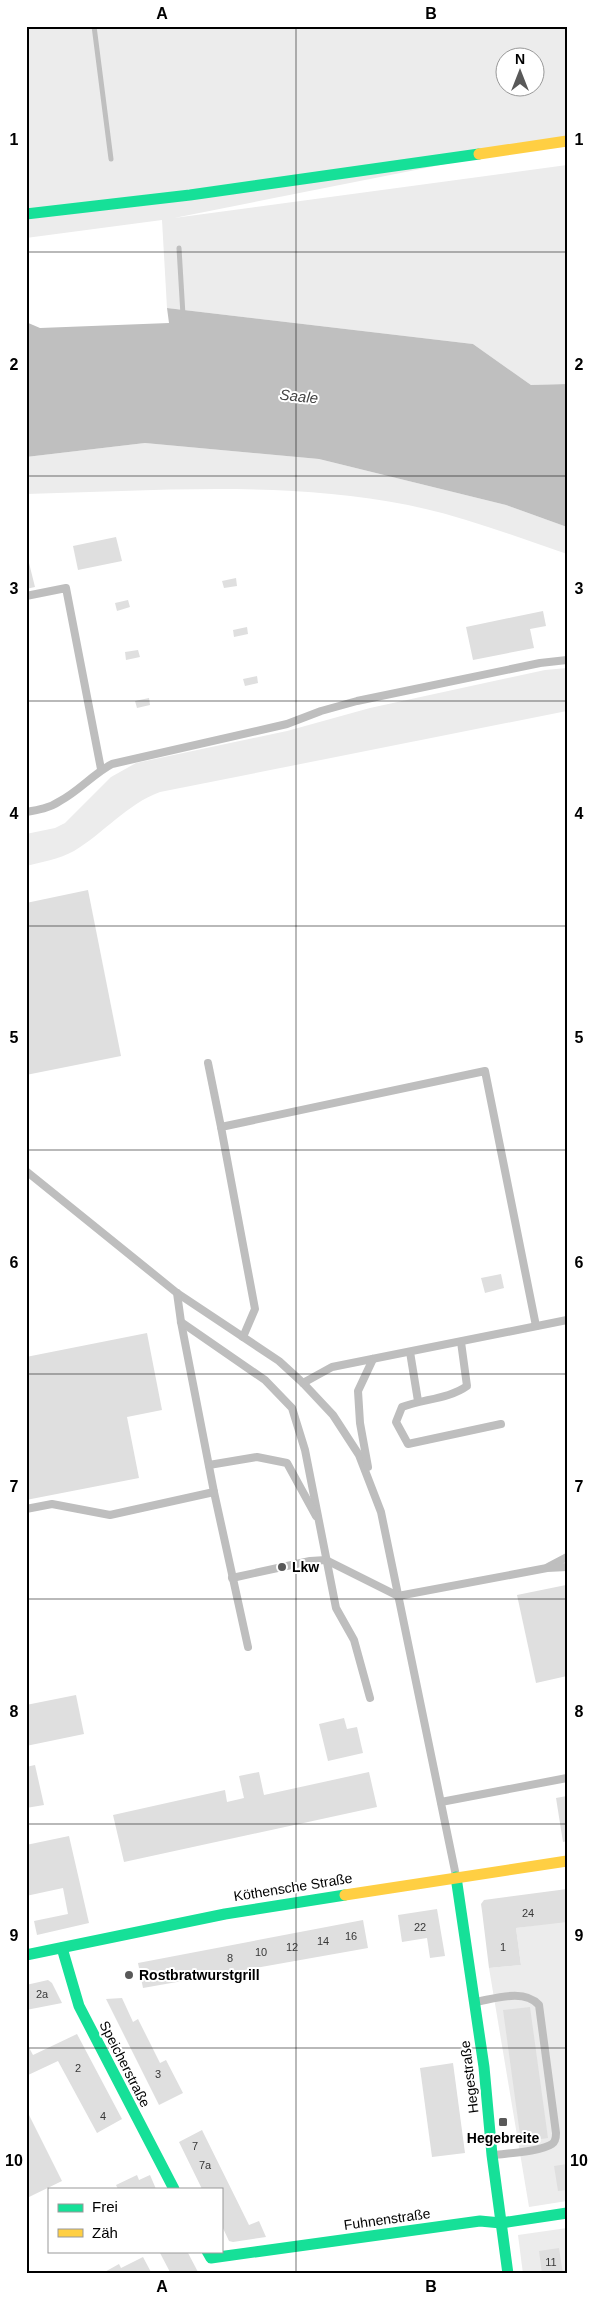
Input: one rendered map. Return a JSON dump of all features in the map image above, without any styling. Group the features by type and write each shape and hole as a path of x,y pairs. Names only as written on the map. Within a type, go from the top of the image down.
{"street":[{"path":"26,214 190,195 567,141"},
{"name":"Köthensche Straße","path":"26,1955 225,1914 567,1861"},
{"name":"Hegestraße","path":"456,1877 475,2002 492,2155 508,2274"},
{"name":"Speicherstraße","path":"62,1948 79,2006 136,2120 173,2188"},
{"name":"Fuhnenstraße","path":"209,2255 480,2221 501,2223 567,2213"}],"lane":[{"path":"26,596 66,588 101,769"},
{"path":"26,812 42,809 60,801 101,769 112,764 287,724 321,711 357,701 567,660"},
{"path":"208,1063 255,1309 243,1337"},
{"path":"221,1127 486,1071 536,1326"},
{"path":"26,1171 177,1293 279,1361 333,1415 359,1455 381,1512 456,1877"},
{"path":"177,1293 180,1322 214,1492 248,1647"},
{"path":"303,1383 332,1367 567,1320"},
{"path":"180,1322 265,1380 292,1408 305,1450 336,1608 354,1640 370,1698"},
{"path":"460,1342 467,1386 457,1393 418,1401 402,1407 396,1422 408,1444 501,1424"},
{"path":"410,1352 418,1401"},
{"path":"371,1482 360,1423 358,1391 373,1359"},
{"path":"209,1465 257,1457 287,1463 320,1522"},
{"path":"26,1509 52,1504 110,1515 214,1492"},
{"path":"547,1568 567,1557"},
{"path":"232,1578 310,1561 326,1560 398,1596 547,1568 567,1567"},
{"path":"441,1802 567,1778"},
{"path":"475,2002 520,1995 529,1996 539,2005 556,2133 556,2140 552,2144 536,2149 492,2155"}],"shaded area":[{"path":"26,26 567,26 567,140 174,218 567,165 567,384 531,385 473,344 167,308 162,220 26,238"},
{"path":"145,443 319,459 506,505 567,527 567,554 448,515 408,505 361,497 313,492 217,489 26,494 26,457"},
{"path":"567,668 567,711 160,792 126,811 74,851 57,858 26,866 26,834 55,828 65,823 111,777 136,763 287,731 370,708 545,670"},
{"path":"567,1921 567,2201 529,2207 489,1968 521,1965 516,1928"},
{"path":"567,2228 567,2274 523,2274 518,2235"}],"water":[{"name":"Saale","path":"167,308 473,344 531,385 567,384 567,527 506,505 319,459 145,443 26,457 26,322 40,328 169,323"}],"building":[{"path":"116,537 122,561 78,570 73,546"},
{"path":"26,551 35,587 26,589"},
{"path":"236,578 237,586 224,588 222,581"},
{"path":"128,600 130,607 117,611 115,603"},
{"path":"543,611 546,626 530,629 534,648 473,660 466,627"},
{"path":"247,627 248,634 234,637 233,630"},
{"path":"138,650 140,657 126,660 125,652"},
{"path":"257,676 258,683 245,686 243,679"},
{"path":"149,698 150,705 137,708 135,701"},
{"path":"88,890 121,1056 26,1075 26,903"},
{"path":"501,1274 504,1288 485,1293 481,1278"},
{"path":"147,1333 162,1410 127,1417 139,1478 26,1500 26,1357"},
{"path":"566,1585 567,1676 536,1683 517,1595"},
{"path":"76,1695 84,1734 26,1746 26,1705"},
{"path":"344,1718 347,1729 357,1727 363,1753 328,1761 319,1724"},
{"path":"35,1765 44,1805 26,1808 26,1767"},
{"path":"259,1772 264,1795 369,1772 377,1807 124,1862 113,1815 225,1790 227,1802 244,1798 239,1776"},
{"path":"567,1796 567,1841 563,1842 556,1798"},
{"path":"69,1836 89,1923 37,1935 34,1921 68,1914 63,1888 26,1896 26,1845"},
{"path":"567,1889 567,1922 516,1928 521,1965 489,1968 481,1904 484,1900"},
{"path":"437,1909 445,1956 430,1958 427,1938 402,1942 398,1915"},
{"path":"363,1920 368,1948 143,1988 138,1963"},
{"path":"48,1980 52,1983 62,2003 26,2010 26,1985"},
{"path":"122,1998 133,2022 138,2019 160,2063 166,2060 183,2093 159,2105 106,1999"},
{"path":"530,2007 548,2138 521,2142 503,2010"},
{"path":"77,2034 122,2119 97,2133 58,2061 26,2076 26,2042 33,2055"},
{"path":"453,2063 465,2153 432,2157 420,2068"},
{"path":"26,2109 62,2181 29,2197 26,2192"},
{"path":"202,2130 249,2225 259,2221 266,2237 229,2241 222,2226 222,2188 202,2188 179,2142"},
{"path":"567,2164 567,2190 558,2191 554,2166"},
{"path":"137,2175 139,2180 150,2175 156,2188 118,2188 116,2185"},
{"path":"559,2248 563,2274 542,2274 539,2251"},
{"path":"160,2252 188,2252 199,2274 171,2274"},
{"path":"143,2257 152,2274 101,2274 119,2264 121,2268"}],"waterway":[{"path":"94,26 111,159"},
{"path":"179,248 183,315"}],"traffic: fast":[{"path":"26,214 190,195 479,154"},
{"path":"456,1877 484,2067 492,2155 508,2274"},
{"path":"26,1955 225,1914 345,1895"},
{"path":"62,1948 79,2006 173,2188"},
{"path":"208,2252 211,2258 480,2221 501,2223 567,2213"}],"traffic: slow":[{"path":"479,154 567,141"},
{"path":"345,1895 567,1861"}],"place":[{"name":"Lkw","path":"282,1567"},
{"name":"Rostbratwurstgrill","path":"129,1975"},
{"name":"Hegebreite","path":"503,2122"}]}
